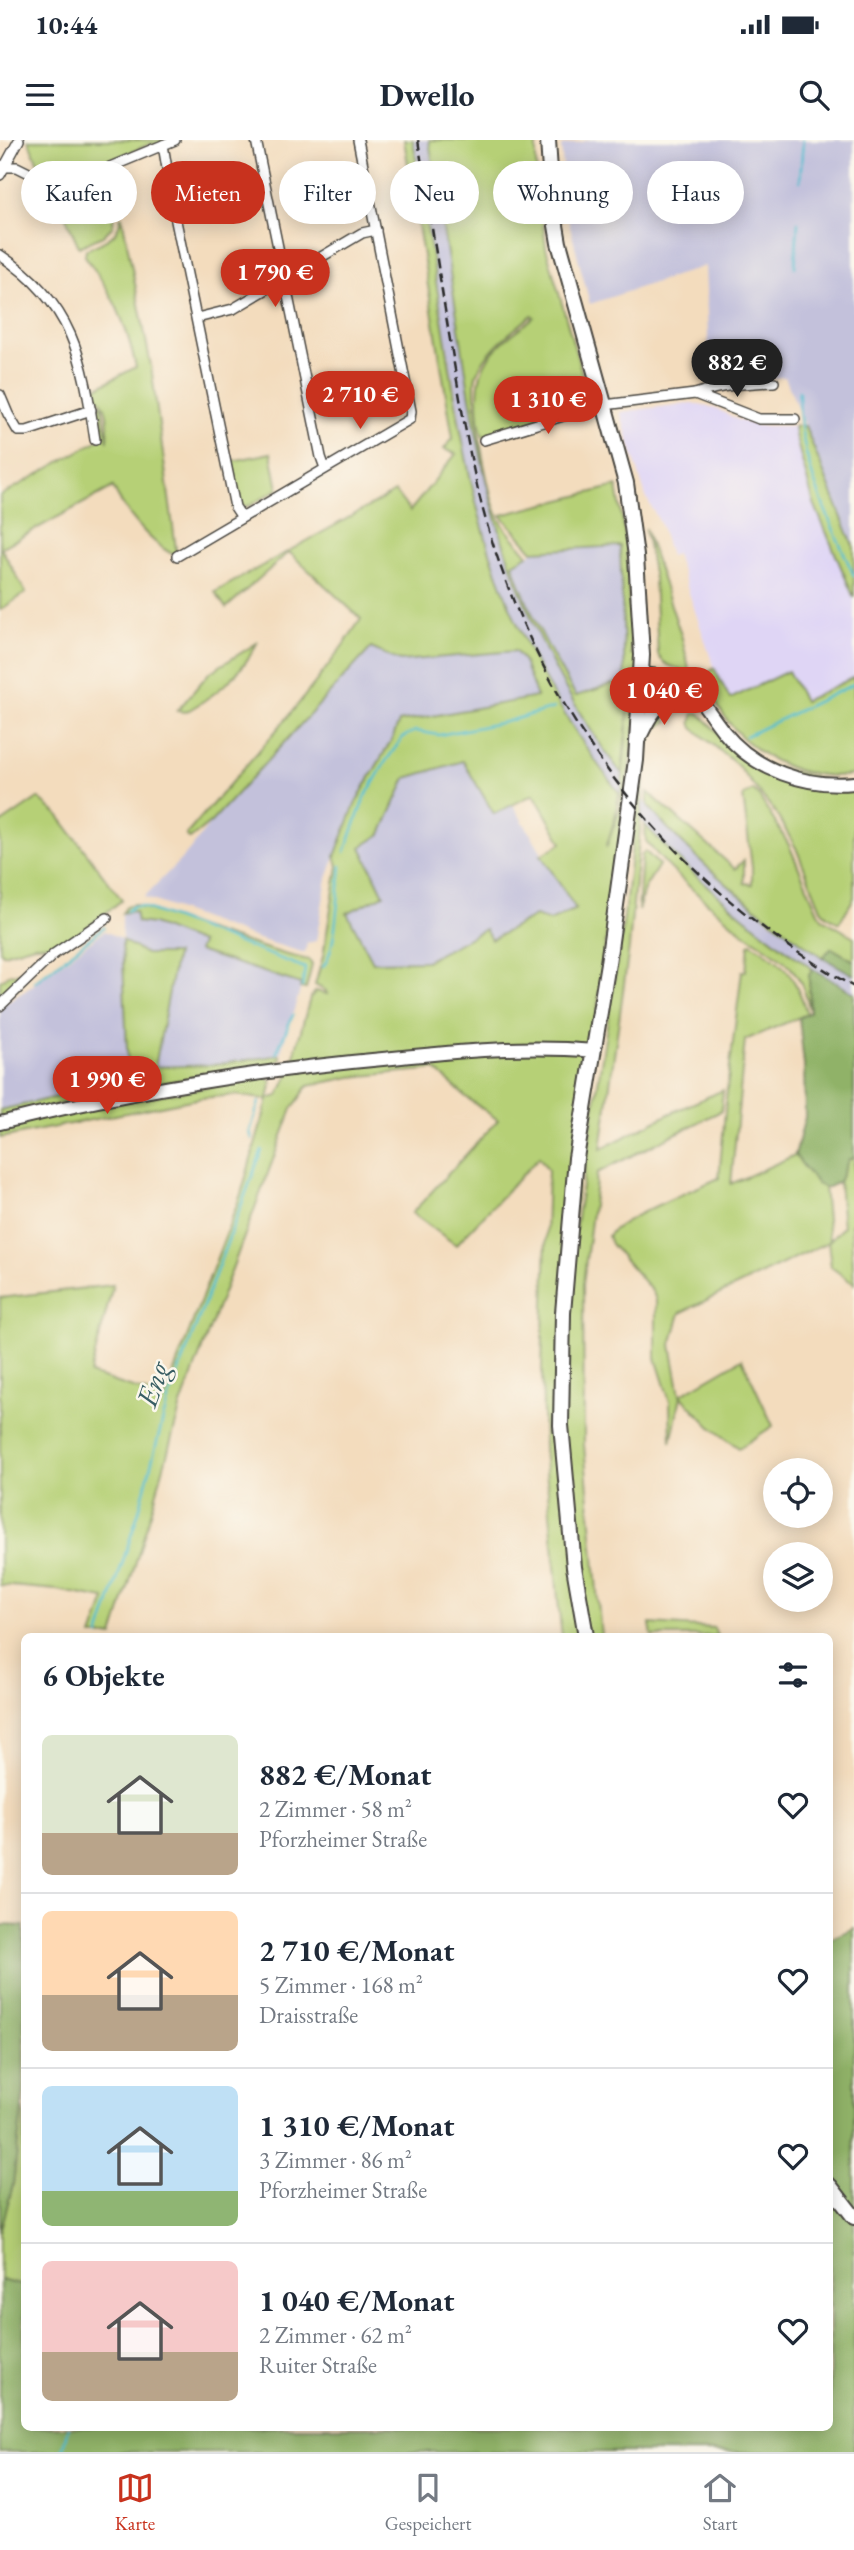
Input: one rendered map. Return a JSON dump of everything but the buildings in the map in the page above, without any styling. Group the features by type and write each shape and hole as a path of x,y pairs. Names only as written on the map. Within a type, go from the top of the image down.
{"main road":[{"path":"548,140 555,224 626,483 636,555 642,674 638,742 618,900 576,1158 563,1313 561,1425 574,1567 585,1633"},
{"path":"833,2190 854,2217"}],"street":[{"path":"2,169 19,140"},
{"path":"123,161 175,140"},
{"path":"256,140 321,457 326,468"},
{"path":"177,556 410,419 411,411 358,140"},
{"path":"163,145 235,507 241,516"},
{"path":"2,169 16,167 21,169"},
{"path":"197,318 233,309 362,233 376,230"},
{"path":"0,255 27,274 47,294 63,318 74,342 91,410 95,440"},
{"path":"484,440 606,404 695,394 714,387 741,383 774,382"},
{"path":"695,394 759,419 795,419"},
{"path":"0,395 18,431 27,431 91,410"},
{"path":"642,674 657,691 676,696 697,697"},
{"path":"642,674 665,676 691,689 726,734 762,765 801,779 854,783"},
{"path":"638,742 654,710 664,701 676,696"},
{"path":"0,1006 54,954 107,918"},
{"path":"0,1123 208,1080 306,1066 460,1052 550,1049 594,1051"}],"shaded area":[{"path":"413,140 429,140 432,161 417,161"},
{"path":"591,140 854,140 854,547 785,377 710,382 705,266 590,304 569,224 633,224 633,161 562,161 561,146"},
{"path":"427,224 443,224 479,446 496,518 519,590 549,656 579,711 610,759 658,818 710,870 766,918 822,957 854,975 854,993 813,969 756,929 699,881 654,836 599,768 566,718 535,662 505,595 481,521 467,460"},
{"path":"692,403 717,409 738,420 758,426 794,426 813,501 854,598 854,677 745,730 714,668 676,554 670,556 661,525 646,497 620,412"},
{"path":"620,545 625,681 576,697 544,638 513,564 535,551"},
{"path":"371,648 400,661 515,651 523,660 537,697 399,722 356,802 327,878 316,941 307,943 305,953 258,939 144,897 189,851 211,822"},
{"path":"463,761 494,813 513,805 576,909 550,921 535,916 491,940 485,929 426,961 373,962 347,913 383,895 361,847 381,834 406,778"},
{"path":"135,911 137,922 153,924 202,943 199,951 302,984 280,1055 213,1065 155,1067 176,954 146,954 122,941 128,1070 119,1083 0,1110 0,1006 25,991 104,931 122,939 122,913"}],"green space":[{"path":"28,140 175,140 163,145 150,144 110,161 37,161"},
{"path":"404,140 413,140 416,161 407,161"},
{"path":"429,140 536,140 536,161 493,161 493,224 543,224 546,248 591,405 483,437 478,404 482,371 494,351 534,317 532,315 487,355 477,373 475,400 484,463 492,500 499,517 528,555 513,564 526,598 549,648 576,696 625,680 620,546 533,551 501,515 617,486 626,543 631,654 642,655 642,674 603,961 564,1301 624,917 642,760 654,718 660,709 667,722 654,730 647,749 629,948 601,1149 723,1090 721,1111 597,1173 583,1284 584,1445 601,1633 562,1633 560,1620 544,1449 542,1368 548,1170 539,1157 456,1245 412,1213 498,1120 466,1097 435,1069 351,1077 308,1086 292,1109 181,1405 114,1633 93,1633 105,1599 57,1590 0,1585 0,1298 113,1285 90,1374 164,1398 241,1194 268,1100 236,1095 201,1098 0,1138 0,1126 47,1114 266,1077 272,1081 268,1099 278,1096 289,1074 310,998 316,991 327,994 315,985 323,956 338,866 335,856 356,802 399,722 537,697 523,660 515,651 400,661 371,648 211,822 190,839 186,835 321,676 361,619 289,552 226,608 215,592 395,492 410,511 456,454 444,449 453,438 418,224 427,224 468,466 496,572 542,674 570,723 619,793 606,848 620,808 628,713 622,774 563,684 532,619 506,552 490,496 476,429 443,224 479,224 479,161 432,161","holes":["463,761 494,814 534,794 562,843 541,855 576,909 550,921 535,916 491,940 485,929 426,961 373,962 347,913 384,895 361,847 381,834 406,778"]},
{"path":"69,224 113,224 103,236 79,247"},
{"path":"123,224 151,366 177,556 158,545 140,527 113,487 1,548 26,593 0,610 0,496 102,438 95,399 102,406 108,442 106,410 95,395 94,389 136,367 117,308 85,256 86,250 113,235 119,225"},
{"path":"794,426 805,426 854,548 854,598 813,501"},
{"path":"271,453 278,489 249,506 243,506 232,461"},
{"path":"645,528 682,638 690,673 667,665 658,654 654,579"},
{"path":"257,643 244,665 227,683 186,712 177,711 209,673"},
{"path":"714,668 730,699 788,671 804,701 854,677 854,775 812,773 793,768 757,750 729,722 709,690 706,675"},
{"path":"699,713 744,759 854,788 854,898 839,923 821,909 796,848 776,813 737,765 693,728 691,722 694,714"},
{"path":"753,790 789,845 818,912 823,919 854,937 854,961 832,949 822,957 775,923 708,868 648,806 648,792 735,869 744,860 744,883 752,884 743,796"},
{"path":"38,798 58,815 122,900 66,944 34,945 3,954 0,951 0,824"},
{"path":"645,825 725,902 813,969 809,975 810,1012 801,983 791,968 740,930 678,876 646,841"},
{"path":"645,851 659,865 644,889 638,911 642,855"},
{"path":"134,904 201,928 309,960 312,965 306,989 300,988 301,984 198,951 201,943 153,924 137,922 135,911 122,913 127,906"},
{"path":"122,940 146,954 176,954 155,1067 213,1065 280,1055 281,1059 273,1064 120,1090 0,1118 0,1110 118,1083 115,1072 128,1070"},
{"path":"751,943 773,957 788,972 798,989 807,1014 745,1040 731,1184 795,1155 817,1184 824,1187 829,1241 843,1227 839,1182 849,1158 854,1159 854,1223 851,1224 854,1284 831,1267 828,1242 680,1313 671,1345 680,1395 742,1359 773,1426 739,1448 713,1429 681,1396 671,1442 670,1402 656,1358 656,1300 653,1292 611,1244 608,1236 642,1213 719,1178 742,971 746,971"},
{"path":"832,948 854,961 854,975 822,957"},
{"path":"813,969 854,993 854,1159 849,1159 839,1182 826,1188 817,1184 795,1155 805,1117 804,1065 799,1018 810,1012 809,975"},
{"path":"28,973 0,1006 0,981 10,974"},
{"path":"650,1624 714,1628 716,1633 652,1633"},
{"path":"0,1925 21,1926 21,2117 13,2185 0,2232"},
{"path":"854,1928 854,2452 0,2452 0,2280 21,2285 21,2431 833,2431 833,1938"},
{"path":"21,2110 21,2285 0,2280 0,2232 13,2185"}],"waterway":[{"path":"800,181 803,140"},
{"path":"795,267 798,222"},
{"path":"799,391 803,440 809,463 825,509 854,576"},
{"path":"746,736 854,684"},
{"path":"345,852 364,799 403,737 415,731 439,735 505,722 554,708"},
{"path":"323,967 328,959 334,934 341,866"},
{"path":"127,911 133,906 141,906 305,968 302,987"},
{"path":"35,982 104,927"},
{"name":"Eng","path":"276,1054 293,1015"},
{"name":"Eng","path":"252,1139 250,1132 259,1102"},
{"name":"Eng","path":"100,1633 139,1511 168,1400 262,1150"},
{"name":"Eng","path":"62,2452 67,2431"}],"railway":[{"path":"418,140 466,434 477,486 511,595 542,664 580,730 624,791 673,847 728,899 788,946 854,987"}]}
